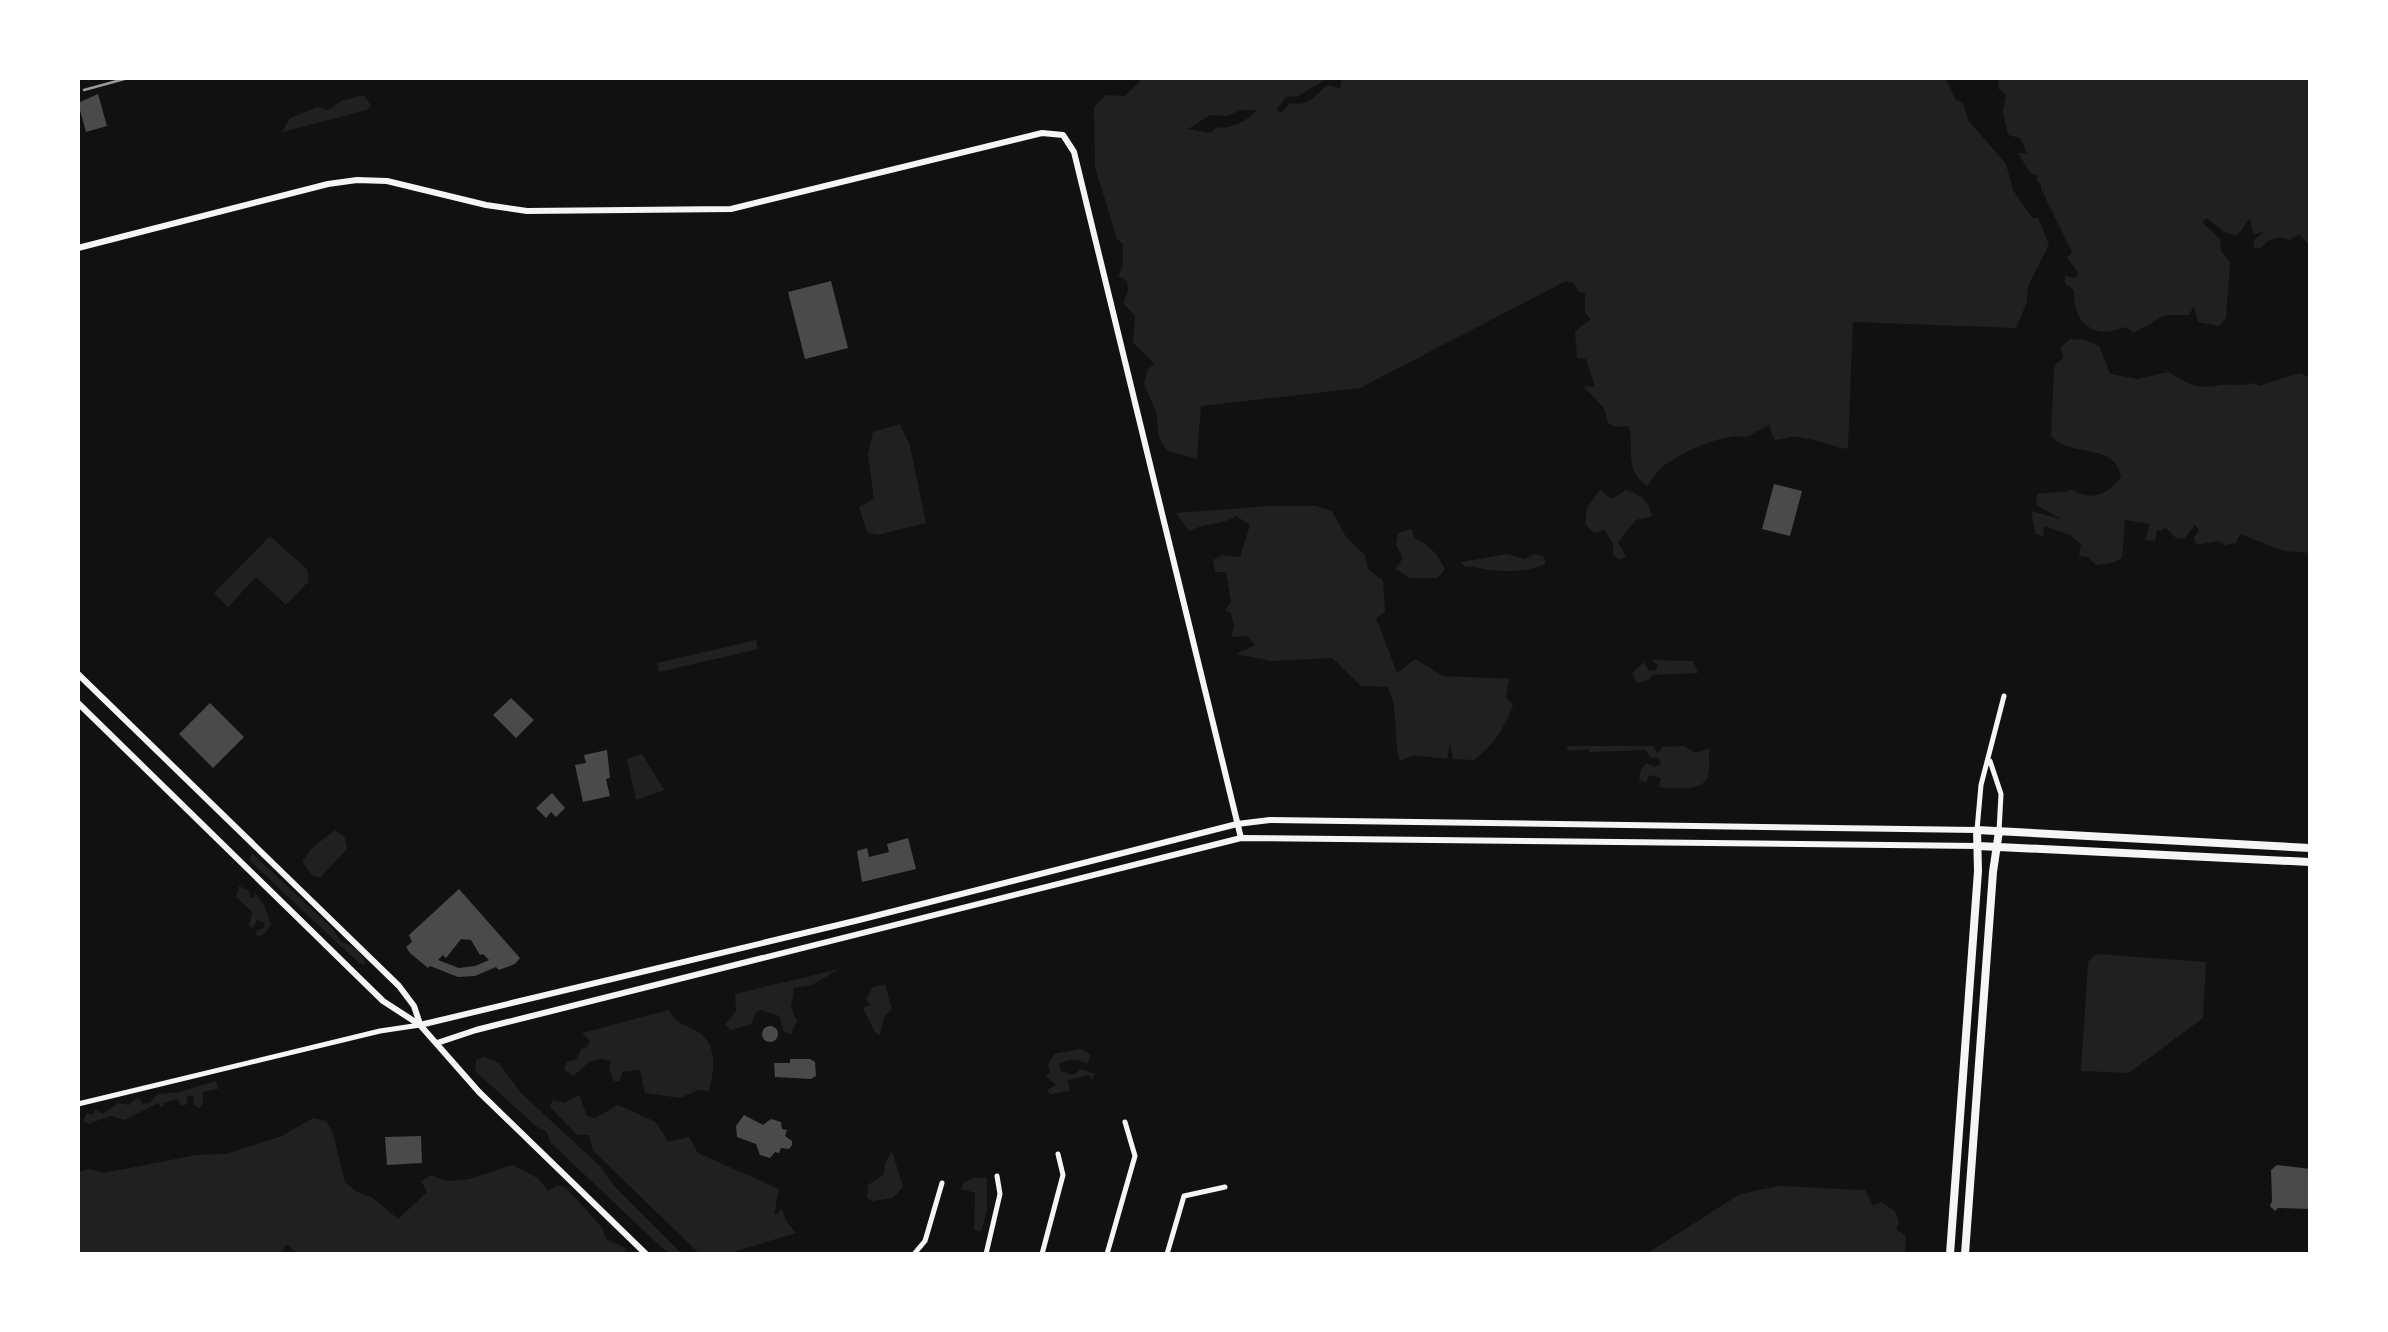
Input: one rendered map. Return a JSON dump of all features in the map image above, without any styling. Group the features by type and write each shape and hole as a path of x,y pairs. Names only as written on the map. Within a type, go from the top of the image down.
{"main road":[{"path":"78,248 357,180 387,181 486,205 527,210 731,209 1042,132 1064,135 1074,152 1241,838"},
{"path":"78,674 399,986 414,1006 420,1025"},
{"path":"78,703 383,1000 420,1025 503,1116 646,1254"},
{"path":"420,1025 1238,824 1270,820 1977,830 2310,848"},
{"path":"1950,1254 1977,830"},
{"path":"1965,1254 1999,831"},
{"path":"437,1043 1241,838 1998,846 2310,862"}],"street":[{"path":"1977,830 1976,815 2004,696"},
{"path":"1989,758 2001,794 1999,831"},
{"path":"78,1104 380,1031 420,1025"},
{"path":"1108,1254 1134,1156 1125,1122"},
{"path":"1042,1254 1062,1175 1058,1154"},
{"path":"986,1254 1000,1194 997,1176"},
{"path":"914,1254 925,1241 942,1183"},
{"path":"1167,1254 1184,1196 1225,1187"}],"shaded area":[{"path":"1139,78 1328,78 1298,96 1286,97 1276,110 1281,113 1290,103 1315,97 1327,85 1340,88 1342,78 1945,78 1956,100 1963,103 1968,120 2006,164 2013,190 2032,218 2038,218 2049,245 2028,286 2027,302 2016,328 1853,322 1848,447 1842,449 1801,437 1774,439 1769,425 1746,437 1726,438 1691,450 1660,469 1647,486 1635,473 1629,426 1608,423 1604,408 1583,386 1595,387 1586,359 1577,358 1575,331 1591,319 1585,313 1585,293 1566,281 1360,388 1201,406 1197,459 1167,451 1159,437 1156,412 1144,384 1154,363 1133,343 1135,316 1123,303 1127,281 1118,276 1123,266 1123,244 1117,239 1095,167 1094,107 1106,95 1125,96","holes":["1256,110 1239,123 1217,127 1210,133 1188,129 1210,115"]},
{"path":"1998,78 2310,78 2310,241 2307,243 2299,234 2290,240 2273,239 2260,249 2253,247 2255,239 2264,232 2253,234 2250,218 2237,236 2224,232 2207,218 2202,222 2220,239 2221,251 2230,262 2226,318 2219,326 2198,322 2194,306 2189,315 2165,315 2134,333 2125,327 2104,332 2087,326 2077,311 2074,290 2065,283 2065,276 2075,278 2078,272 2067,258 2072,252 2041,184 2036,181 2038,175 2031,174 2018,153 2027,153 2020,138 2008,135 2003,112 2006,94 1999,89"},
{"path":"364,95 371,106 367,110 282,132 290,118 317,107 328,110 341,101"},
{"path":"2070,339 2099,346 2110,374 2137,379 2168,372 2205,387 2253,383 2259,386 2299,373 2310,377 2310,553 2284,551 2240,534 2236,543 2197,545 2194,538 2199,530 2195,525 2185,538 2177,539 2166,528 2157,531 2155,541 2145,540 2150,524 2125,520 2122,558 2096,565 2079,556 2081,544 2070,535 2044,526 2043,537 2035,533 2031,511 2063,520 2036,505 2037,494 2072,490 2099,494 2121,477 2110,459 2070,447 2051,436 2054,366 2063,358 2061,347"},
{"path":"900,424 910,446 926,523 877,535 867,532 859,507 874,499 868,454 873,432"},
{"path":"1600,490 1612,499 1626,490 1644,499 1651,510 1652,516 1636,520 1618,542 1626,556 1620,560 1613,555 1613,543 1604,530 1594,533 1585,524 1587,507"},
{"path":"1316,506 1332,511 1346,537 1365,555 1368,569 1383,581 1385,612 1376,618 1397,673 1415,659 1443,676 1515,679 1509,679 1506,697 1513,705 1506,721 1493,742 1474,760 1453,759 1450,744 1447,759 1413,755 1400,761 1393,703 1387,687 1361,686 1332,658 1271,661 1236,654 1255,645 1247,636 1231,637 1234,626 1231,613 1225,610 1231,602 1226,572 1215,572 1213,560 1222,555 1240,557 1250,525 1236,516 1189,531 1176,513"},
{"path":"1411,529 1443,565 1445,570 1437,578 1410,578 1395,569 1403,558 1396,545 1398,533"},
{"path":"270,536 308,570 308,582 286,605 256,577 228,607 214,593"},
{"path":"1507,554 1524,559 1535,554 1543,556 1546,563 1527,570 1503,571 1465,567 1461,562"},
{"path":"756,640 758,649 659,672 657,663"},
{"path":"1652,660 1693,661 1698,673 1652,675 1637,683 1632,673 1644,662 1649,671 1656,670 1658,666"},
{"path":"1566,746 1653,746 1658,754 1662,747 1684,746 1696,753 1710,748 1709,773 1697,786 1659,787 1661,778 1649,775 1646,783 1639,780 1646,763 1655,767 1661,764 1646,750 1569,751"},
{"path":"642,754 664,790 636,800 627,759"},
{"path":"335,830 345,838 347,849 320,878 312,875 302,861"},
{"path":"252,853 333,929 341,942 360,953 365,965 249,860"},
{"path":"239,886 249,891 250,897 254,898 255,892 264,905 271,925 263,935 257,936 256,931 265,927 264,922 257,920 253,928 249,926 252,912 236,897"},
{"path":"2096,954 2206,962 2203,1018 2129,1073 2081,1071 2088,962"},
{"path":"839,969 812,985 794,988 791,1008 797,1021 791,1034 784,1032 779,1016 761,1010 751,1024 731,1030 725,1025 736,1011 735,994"},
{"path":"885,984 892,1009 884,1017 880,1035 863,1008 870,1005 866,999 873,987"},
{"path":"669,1010 677,1021 708,1042 713,1066 709,1091 698,1090 680,1098 645,1093 640,1070 622,1072 620,1081 614,1081 609,1068 611,1061 589,1062 573,1076 564,1070 567,1062 577,1059 590,1041 582,1033"},
{"path":"1080,1049 1091,1055 1087,1064 1067,1061 1059,1064 1061,1071 1073,1075 1081,1069 1095,1074 1091,1080 1089,1075 1068,1080 1070,1091 1050,1094 1047,1090 1056,1085 1046,1076 1054,1054"},
{"path":"484,1057 499,1063 521,1093 601,1167 615,1187 682,1254 670,1254 660,1246 550,1142 547,1132 475,1071 476,1060"},
{"path":"216,1081 218,1089 203,1092 199,1109 193,1104 194,1095 186,1097 188,1104 181,1106 178,1099 164,1103 162,1108 158,1103 125,1120 111,1116 88,1124 83,1121 95,1109 103,1114 118,1103 129,1105 138,1097 143,1104 149,1103 158,1094"},
{"path":"579,1095 587,1116 595,1118 618,1105 656,1122 668,1142 689,1137 698,1153 779,1189 774,1215 782,1209 796,1233 727,1254 700,1254 593,1151 589,1135 577,1135 550,1107 553,1100 564,1103"},
{"path":"313,1118 326,1121 333,1133 345,1182 398,1219 427,1192 421,1181 431,1175 461,1180 513,1165 539,1179 548,1191 557,1185 566,1188 602,1227 606,1239 626,1248 624,1254 298,1254 286,1244 281,1254 78,1254 78,1172 89,1169 104,1173 196,1155 226,1154 282,1136"},
{"path":"892,1151 903,1187 893,1198 872,1201 867,1198 868,1185 884,1174"},
{"path":"975,1177 987,1178 987,1211 981,1231 974,1230 975,1193 961,1189 964,1182"},
{"path":"1778,1186 1865,1190 1873,1206 1881,1202 1895,1211 1899,1222 1896,1229 1906,1236 1905,1254 1646,1254 1740,1194"}],"building":[{"path":"98,94 107,126 86,132 78,103"},
{"path":"831,281 848,348 805,359 788,292"},
{"path":"1774,484 1802,491 1790,536 1762,529"},
{"path":"511,698 534,720 516,738 493,715"},
{"path":"210,703 244,737 213,768 179,734"},
{"path":"607,750 610,796 583,802 575,765 586,763 584,755"},
{"path":"552,793 565,808 556,817 551,812 546,818 536,808"},
{"path":"908,838 916,869 862,882 857,851 867,848 869,857 889,852 887,844"},
{"path":"459,889 520,958 499,970 496,967 475,976 458,977 428,968 410,953 406,947 412,942 409,935","holes":["461,939 471,940 480,955 489,960 459,968 438,960 443,955 446,958"]},
{"path":"770,1026 778,1034 770,1042 762,1034"},
{"path":"790,1059 815,1062 816,1076 775,1077 774,1063 790,1063"},
{"path":"744,1115 763,1125 771,1119 781,1122 792,1145 789,1149 781,1148 770,1158 760,1155 756,1144 737,1137 736,1126"},
{"path":"421,1136 422,1163 387,1165 385,1137"},
{"path":"2277,1165 2310,1169 2310,1209 2275,1211 2270,1206 2271,1170"}],"railway":[{"path":"84,90 128,78"}]}
